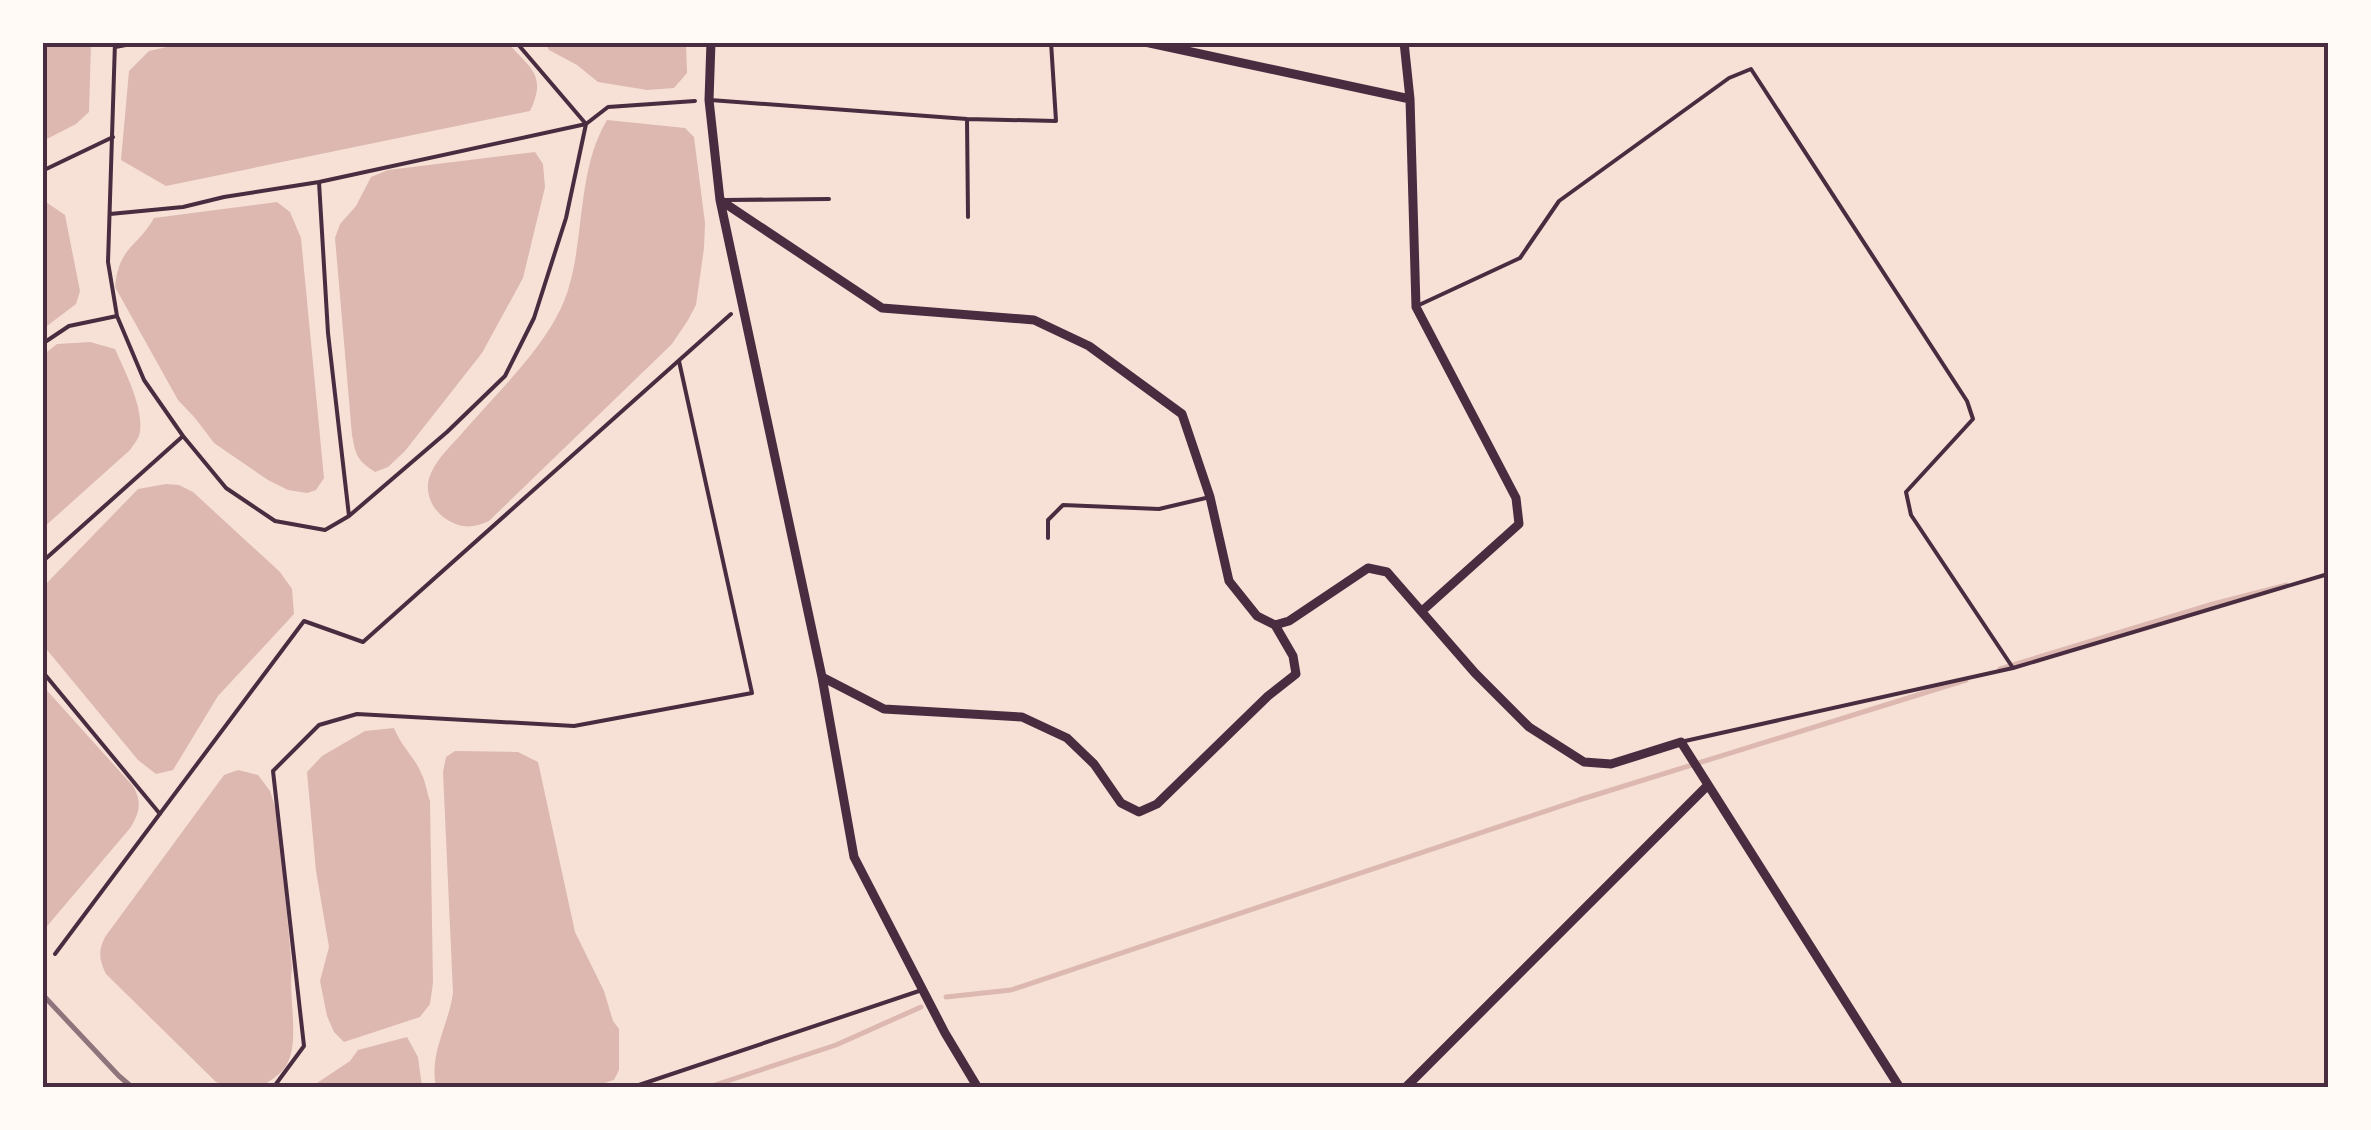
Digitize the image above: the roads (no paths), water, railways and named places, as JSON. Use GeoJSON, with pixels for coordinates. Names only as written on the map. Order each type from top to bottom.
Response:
{"type":"FeatureCollection","features":[{"type":"Feature","properties":{"kind":"street"},"geometry":{"type":"LineString","coordinates":[[711,42],[710,100],[720,200],[822,677],[854,857],[945,1033],[978,1088]]}},
{"type":"Feature","properties":{"kind":"street"},"geometry":{"type":"LineString","coordinates":[[1145,42],[1410,99]]}},
{"type":"Feature","properties":{"kind":"street"},"geometry":{"type":"LineString","coordinates":[[1404,42],[1410,99],[1416,307],[1516,498],[1519,524],[1422,610]]}},
{"type":"Feature","properties":{"kind":"street"},"geometry":{"type":"LineString","coordinates":[[720,200],[882,308],[1034,320],[1089,346],[1182,414],[1210,496],[1228,580],[1257,616],[1275,625],[1294,656],[1296,674],[1268,696],[1157,804],[1139,812],[1121,803],[1094,764],[1067,738],[1022,716],[884,709],[822,677]]}},
{"type":"Feature","properties":{"kind":"street"},"geometry":{"type":"LineString","coordinates":[[1275,625],[1289,621],[1368,568],[1387,572],[1529,728],[1584,762],[1612,764],[1681,742],[1900,1088]]}},
{"type":"Feature","properties":{"kind":"street"},"geometry":{"type":"LineString","coordinates":[[1405,1088],[1708,785]]}},
{"type":"Feature","properties":{"kind":"lane"},"geometry":{"type":"LineString","coordinates":[[710,100],[968,119],[1056,121],[1051,42]]}},
{"type":"Feature","properties":{"kind":"lane"},"geometry":{"type":"LineString","coordinates":[[1416,307],[1520,258],[1559,201],[1729,78],[1751,69],[1967,402],[1973,420],[1906,492],[1911,516],[2012,668]]}},
{"type":"Feature","properties":{"kind":"lane"},"geometry":{"type":"LineString","coordinates":[[968,119],[968,217]]}},
{"type":"Feature","properties":{"kind":"lane"},"geometry":{"type":"LineString","coordinates":[[720,200],[830,198]]}},
{"type":"Feature","properties":{"kind":"lane"},"geometry":{"type":"LineString","coordinates":[[1048,538],[1048,520],[1063,505],[1159,509],[1210,496]]}},
{"type":"Feature","properties":{"kind":"lane"},"geometry":{"type":"LineString","coordinates":[[1681,742],[2012,668],[2328,574]]}},
{"type":"Feature","properties":{"kind":"lane"},"geometry":{"type":"LineString","coordinates":[[630,1088],[924,989]]}},
{"type":"Feature","properties":{"kind":"waterway"},"geometry":{"type":"LineString","coordinates":[[2000,669],[2287,585]]}},
{"type":"Feature","properties":{"kind":"waterway"},"geometry":{"type":"LineString","coordinates":[[946,997],[1011,990],[1579,800],[1966,680]]}},
{"type":"Feature","properties":{"kind":"waterway"},"geometry":{"type":"LineString","coordinates":[[706,1088],[836,1045],[921,1007]]}},
{"type":"Feature","properties":{"kind":"railway"},"geometry":{"type":"LineString","coordinates":[[42,994],[133,1088]]}}]}
